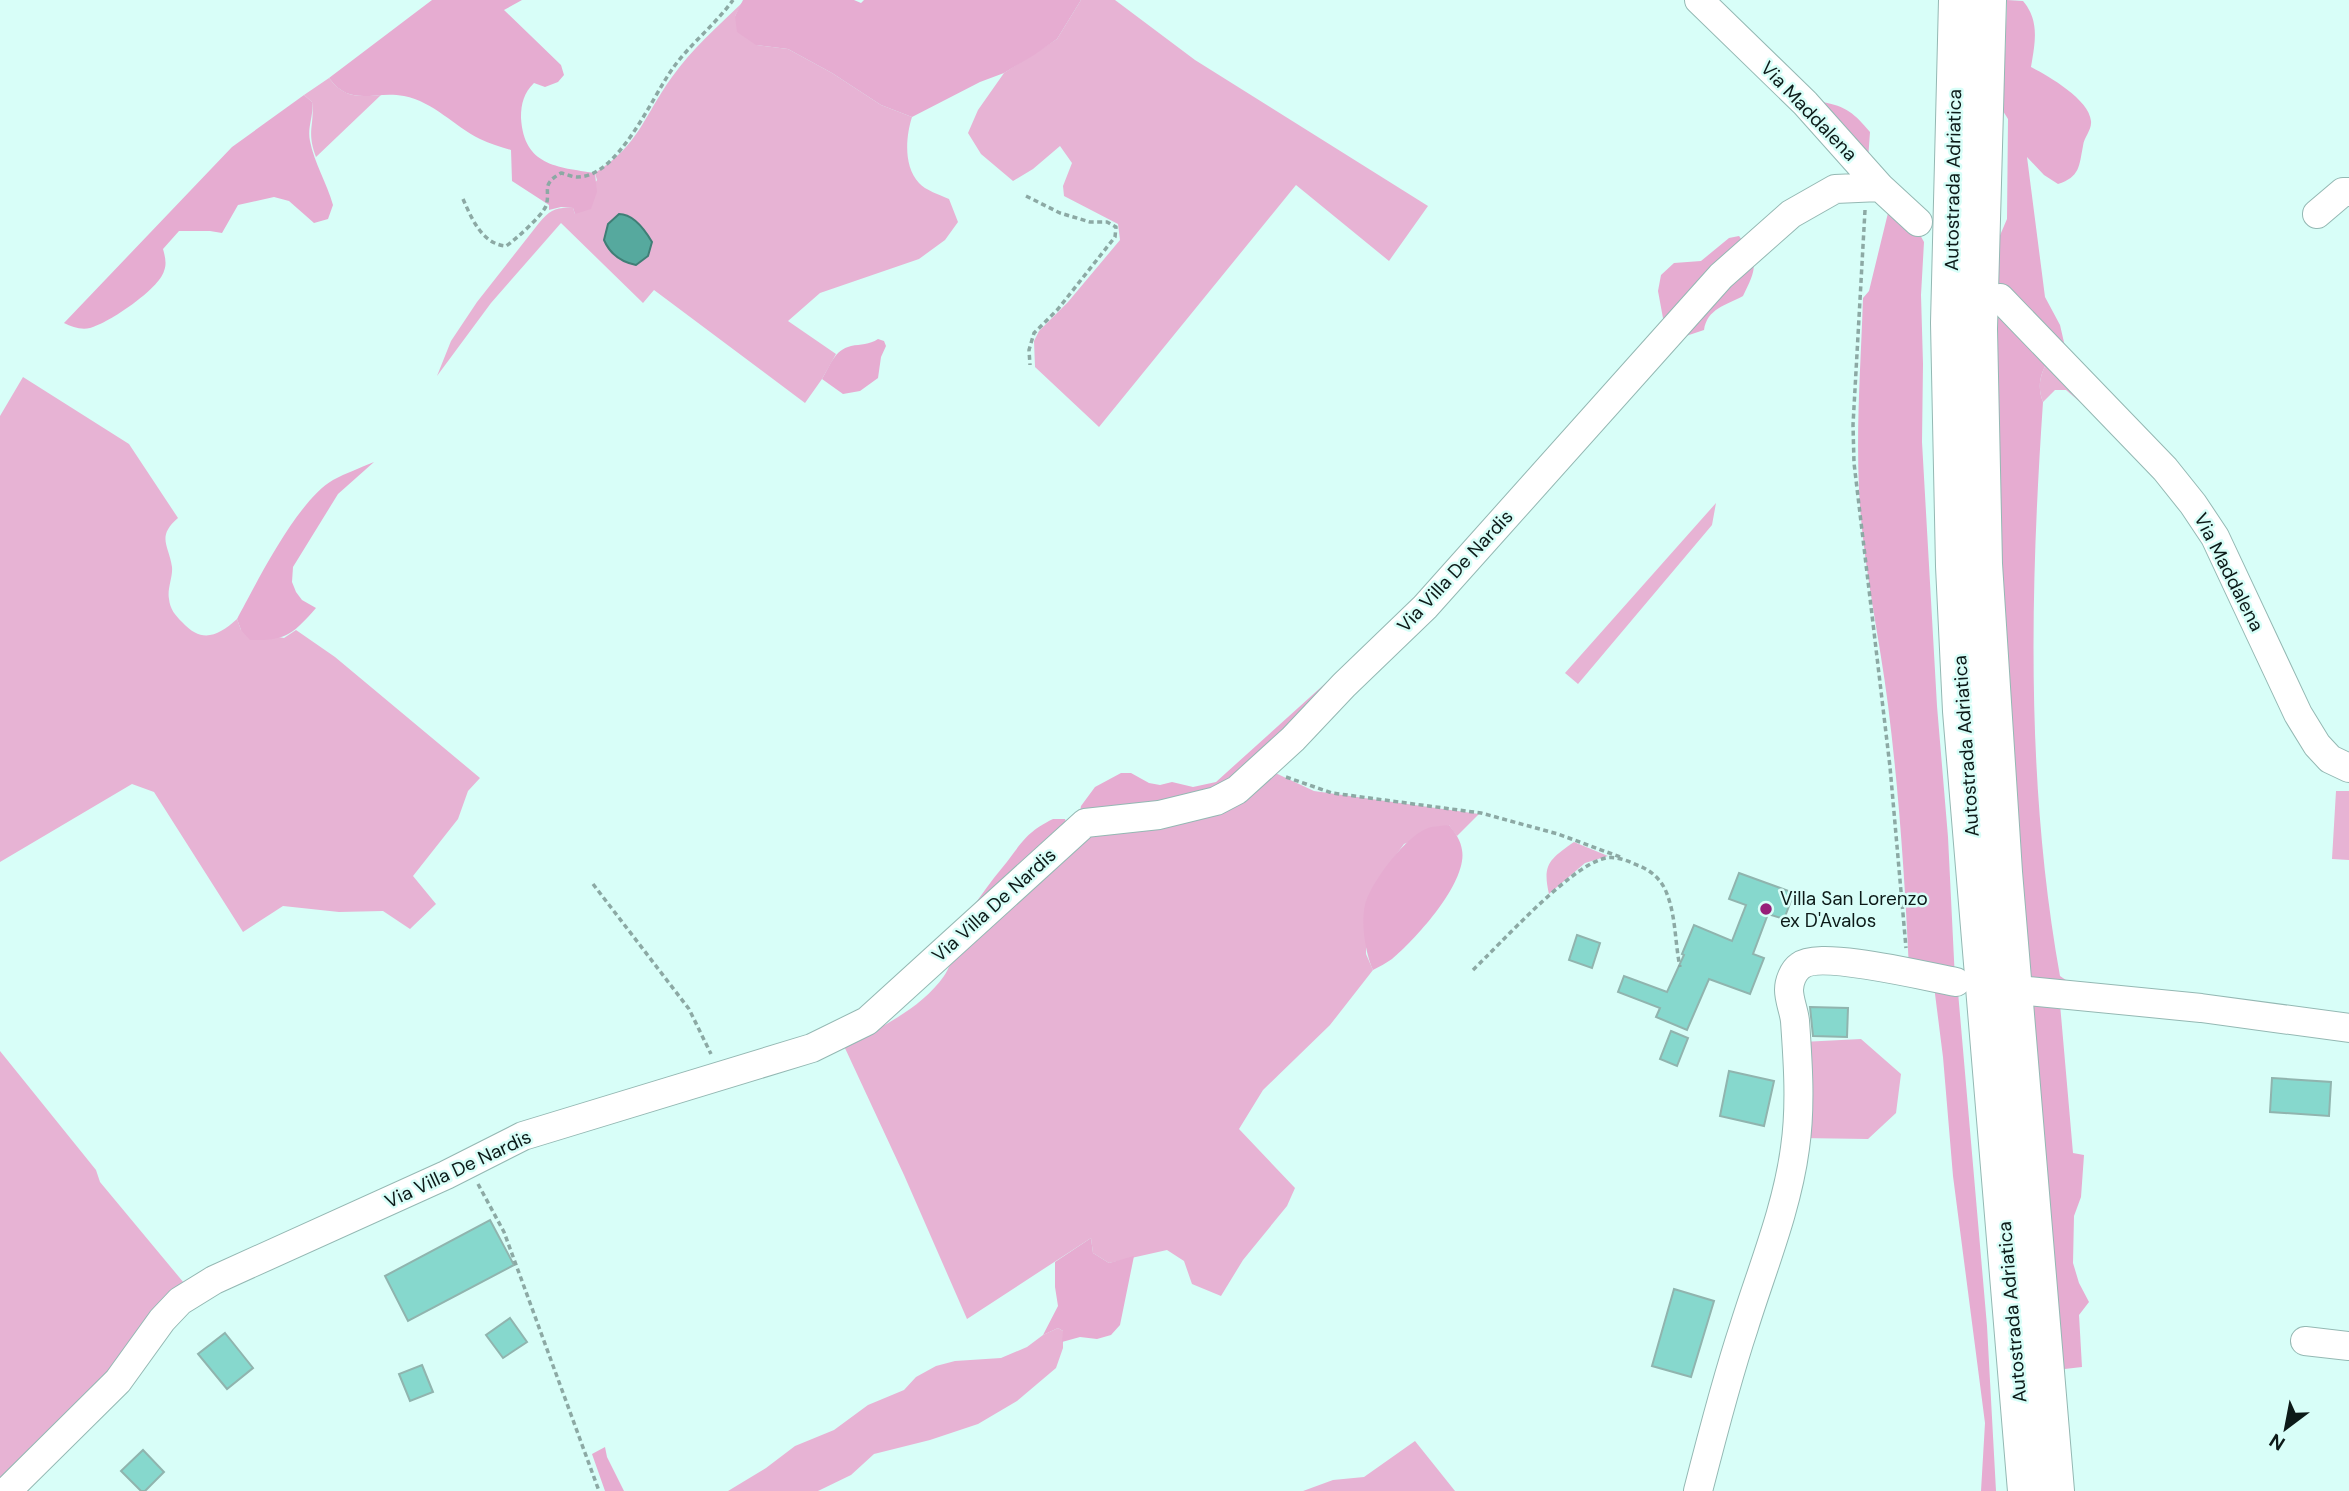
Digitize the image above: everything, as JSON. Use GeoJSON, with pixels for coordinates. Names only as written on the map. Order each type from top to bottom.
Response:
{"type":"FeatureCollection","features":[{"type":"Feature","properties":{"kind":"highway","name":"Autostrada Adriatica"},"geometry":{"type":"LineString","coordinates":[[1958,0],[1950,323],[1955,566],[1966,764],[2041,1488]]}},
{"type":"Feature","properties":{"kind":"highway","name":"Autostrada Adriatica"},"geometry":{"type":"LineString","coordinates":[[1987,0],[1978,329],[1984,576],[2041,1488]]}},
{"type":"Feature","properties":{"kind":"street","name":"Via Maddalena"},"geometry":{"type":"LineString","coordinates":[[1699,0],[1805,103],[1870,187],[1919,222]]}},
{"type":"Feature","properties":{"kind":"street","name":"Via Villa De Nardis"},"geometry":{"type":"LineString","coordinates":[[7,1491],[118,1381],[180,1301],[214,1280],[467,1165],[523,1136],[812,1048],[867,1021],[1085,823],[1159,815],[1216,801],[1237,790],[1425,607],[1721,276],[1791,214],[1835,189],[1870,187]]}},
{"type":"Feature","properties":{"kind":"street"},"geometry":{"type":"LineString","coordinates":[[2317,214],[2343,192],[2349,192]]}},
{"type":"Feature","properties":{"kind":"street","name":"Via Maddalena"},"geometry":{"type":"LineString","coordinates":[[2000,298],[2165,468],[2193,504],[2215,537],[2298,714],[2317,745],[2330,759],[2349,768]]}},
{"type":"Feature","properties":{"kind":"street"},"geometry":{"type":"LineString","coordinates":[[1698,1491],[1738,1343],[1787,1186],[1795,1148],[1797,1049],[1794,1010],[1789,990],[1793,973],[1801,964],[1820,961],[1857,963],[1956,982]]}},
{"type":"Feature","properties":{"kind":"street"},"geometry":{"type":"LineString","coordinates":[[2028,991],[2349,1028]]}},
{"type":"Feature","properties":{"kind":"street"},"geometry":{"type":"LineString","coordinates":[[2305,1341],[2349,1346]]}},
{"type":"Feature","properties":{"kind":"path"},"geometry":{"type":"LineString","coordinates":[[463,200],[480,232],[490,240],[499,246],[515,241],[546,207],[547,186],[552,178],[561,173],[576,177],[588,175],[604,165],[628,142],[674,67],[733,0]]}},
{"type":"Feature","properties":{"kind":"path"},"geometry":{"type":"LineString","coordinates":[[1870,187],[1865,204],[1866,225],[1859,293],[1853,425],[1854,463],[1891,767],[1906,931],[1905,972]]}},
{"type":"Feature","properties":{"kind":"path"},"geometry":{"type":"LineString","coordinates":[[1026,195],[1060,212],[1090,222],[1107,222],[1116,227],[1115,237],[1058,309],[1034,333],[1029,351],[1030,365]]}},
{"type":"Feature","properties":{"kind":"path"},"geometry":{"type":"LineString","coordinates":[[1265,765],[1289,779],[1332,793],[1481,813],[1558,834],[1644,867],[1657,877],[1667,894],[1680,967]]}},
{"type":"Feature","properties":{"kind":"path"},"geometry":{"type":"LineString","coordinates":[[1473,970],[1545,900],[1591,863],[1605,858],[1623,858]]}},
{"type":"Feature","properties":{"kind":"path"},"geometry":{"type":"LineString","coordinates":[[593,884],[690,1009],[722,1076]]}},
{"type":"Feature","properties":{"kind":"path"},"geometry":{"type":"LineString","coordinates":[[467,1165],[504,1232],[599,1491]]}},
{"type":"Feature","properties":{"kind":"shaded area"},"geometry":{"type":"Polygon","coordinates":[[[432,0],[522,0],[504,10],[561,65],[564,75],[558,82],[545,87],[534,83],[528,91],[522,108],[523,134],[528,146],[545,161],[568,169],[595,173],[597,192],[591,209],[575,214],[573,208],[549,210],[549,205],[512,181],[511,150],[470,134],[425,103],[404,96],[346,93],[329,78],[432,0]]]}},
{"type":"Feature","properties":{"kind":"shaded area"},"geometry":{"type":"Polygon","coordinates":[[[743,0],[854,0],[861,3],[864,0],[1081,0],[1057,39],[1034,55],[1004,73],[980,82],[912,117],[881,105],[832,73],[788,49],[756,45],[737,32],[735,16],[743,0]]]}},
{"type":"Feature","properties":{"kind":"shaded area"},"geometry":{"type":"Polygon","coordinates":[[[1081,0],[1115,0],[1195,60],[1428,206],[1389,261],[1296,185],[1099,427],[1035,367],[1034,341],[1039,331],[1068,302],[1120,240],[1118,224],[1064,196],[1063,186],[1072,163],[1060,146],[1033,169],[1013,181],[981,154],[968,133],[978,110],[1004,73],[1057,39],[1081,0]]]}},
{"type":"Feature","properties":{"kind":"shaded area"},"geometry":{"type":"Polygon","coordinates":[[[2007,0],[2023,1],[2032,16],[2035,32],[2031,67],[2076,97],[2089,113],[2091,121],[2077,170],[2071,178],[2058,184],[2044,175],[2027,157],[2045,297],[2060,325],[2066,351],[1997,284],[1998,240],[2007,219],[2008,119],[2003,111],[2007,0]]]}},
{"type":"Feature","properties":{"kind":"shaded area"},"geometry":{"type":"Polygon","coordinates":[[[743,2],[735,16],[757,45],[788,49],[832,73],[881,105],[912,117],[907,142],[910,168],[922,186],[949,199],[958,222],[945,240],[919,259],[820,293],[788,321],[836,354],[805,403],[654,290],[643,303],[561,223],[491,303],[437,376],[451,341],[477,302],[539,223],[550,212],[562,208],[573,208],[575,214],[597,180],[595,173],[622,151],[640,129],[662,91],[680,67],[743,2]]]}},
{"type":"Feature","properties":{"kind":"shaded area"},"geometry":{"type":"Polygon","coordinates":[[[329,78],[340,89],[352,95],[381,95],[316,157],[311,134],[312,102],[304,95],[329,78]]]}},
{"type":"Feature","properties":{"kind":"shaded area"},"geometry":{"type":"Polygon","coordinates":[[[304,95],[312,102],[309,136],[312,149],[333,205],[328,219],[314,223],[289,201],[274,197],[238,205],[222,233],[179,231],[163,249],[165,266],[160,278],[143,296],[120,313],[90,328],[77,328],[64,323],[232,147],[304,95]]]}},
{"type":"Feature","properties":{"kind":"shaded area"},"geometry":{"type":"Polygon","coordinates":[[[1822,102],[1849,112],[1870,132],[1868,160],[1822,102]]]}},
{"type":"Feature","properties":{"kind":"shaded area"},"geometry":{"type":"Polygon","coordinates":[[[1888,213],[1919,233],[1924,242],[1921,295],[1922,442],[1955,980],[1909,969],[1892,738],[1861,516],[1858,441],[1863,298],[1869,291],[1888,213]]]}},
{"type":"Feature","properties":{"kind":"shaded area"},"geometry":{"type":"Polygon","coordinates":[[[619,214],[634,220],[652,242],[648,256],[636,265],[617,257],[604,240],[608,224],[619,214]]]}},
{"type":"Feature","properties":{"kind":"shaded area"},"geometry":{"type":"Polygon","coordinates":[[[1739,236],[1754,265],[1743,296],[1713,312],[1704,330],[1677,339],[1665,329],[1658,291],[1661,275],[1674,263],[1701,261],[1729,238],[1739,236]]]}},
{"type":"Feature","properties":{"kind":"shaded area"},"geometry":{"type":"Polygon","coordinates":[[[1994,298],[2048,361],[2040,386],[2043,402],[2035,545],[2036,761],[2049,905],[2060,976],[2079,989],[2028,984],[2000,606],[1994,298]]]}},
{"type":"Feature","properties":{"kind":"shaded area"},"geometry":{"type":"Polygon","coordinates":[[[878,339],[884,341],[886,346],[881,357],[878,378],[860,391],[843,394],[822,379],[840,351],[878,339]]]}},
{"type":"Feature","properties":{"kind":"shaded area"},"geometry":{"type":"Polygon","coordinates":[[[2048,361],[2172,494],[2101,420],[2066,390],[2055,390],[2043,402],[2040,381],[2048,361]]]}},
{"type":"Feature","properties":{"kind":"shaded area"},"geometry":{"type":"Polygon","coordinates":[[[23,377],[129,444],[178,518],[166,536],[172,567],[170,606],[189,629],[210,635],[223,630],[237,619],[241,630],[284,638],[296,630],[335,657],[480,778],[468,791],[458,819],[413,876],[436,904],[410,929],[383,911],[339,912],[283,906],[243,932],[154,792],[132,784],[0,862],[0,416],[23,377]]]}},
{"type":"Feature","properties":{"kind":"shaded area"},"geometry":{"type":"Polygon","coordinates":[[[374,462],[338,494],[293,567],[292,582],[296,592],[302,600],[316,608],[288,634],[272,639],[250,640],[241,630],[237,619],[292,523],[319,490],[333,480],[374,462]]]}},
{"type":"Feature","properties":{"kind":"shaded area"},"geometry":{"type":"Polygon","coordinates":[[[1716,503],[1712,525],[1578,684],[1565,673],[1716,503]]]}},
{"type":"Feature","properties":{"kind":"shaded area"},"geometry":{"type":"Polygon","coordinates":[[[1329,680],[1335,686],[1214,795],[1079,817],[1081,806],[1095,787],[1121,773],[1131,773],[1149,783],[1160,785],[1172,782],[1193,787],[1216,782],[1329,680]]]}},
{"type":"Feature","properties":{"kind":"shaded area"},"geometry":{"type":"Polygon","coordinates":[[[1267,769],[1314,791],[1479,814],[1457,836],[1449,825],[1404,844],[1366,902],[1366,954],[1373,970],[1330,1025],[1263,1090],[1239,1129],[1295,1188],[1287,1206],[1243,1260],[1221,1296],[1192,1284],[1184,1261],[1167,1250],[1109,1263],[1093,1253],[1091,1238],[967,1319],[844,1046],[898,1017],[923,998],[944,976],[955,951],[1086,835],[1267,769]]]}},
{"type":"Feature","properties":{"kind":"shaded area"},"geometry":{"type":"Polygon","coordinates":[[[2336,791],[2349,791],[2349,860],[2332,859],[2336,791]]]}},
{"type":"Feature","properties":{"kind":"shaded area"},"geometry":{"type":"Polygon","coordinates":[[[1053,819],[1065,819],[1068,828],[972,908],[1024,840],[1035,829],[1053,819]]]}},
{"type":"Feature","properties":{"kind":"shaded area"},"geometry":{"type":"Polygon","coordinates":[[[1449,825],[1460,843],[1462,863],[1449,894],[1426,925],[1392,959],[1373,970],[1363,926],[1364,909],[1370,892],[1383,870],[1410,840],[1428,828],[1449,825]]]}},
{"type":"Feature","properties":{"kind":"shaded area"},"geometry":{"type":"Polygon","coordinates":[[[1574,842],[1608,856],[1585,863],[1549,894],[1547,876],[1550,863],[1574,842]]]}},
{"type":"Feature","properties":{"kind":"shaded area"},"geometry":{"type":"Polygon","coordinates":[[[1934,986],[1958,992],[1987,1326],[1996,1491],[1981,1491],[1985,1423],[1953,1176],[1934,986]]]}},
{"type":"Feature","properties":{"kind":"shaded area"},"geometry":{"type":"Polygon","coordinates":[[[2028,1000],[2060,1004],[2073,1153],[2084,1155],[2081,1197],[2074,1216],[2073,1263],[2089,1302],[2079,1315],[2082,1367],[2056,1370],[2028,1000]]]}},
{"type":"Feature","properties":{"kind":"shaded area"},"geometry":{"type":"Polygon","coordinates":[[[1861,1039],[1901,1074],[1896,1113],[1868,1139],[1800,1138],[1802,1042],[1861,1039]]]}},
{"type":"Feature","properties":{"kind":"shaded area"},"geometry":{"type":"Polygon","coordinates":[[[0,1051],[96,1170],[100,1182],[189,1289],[133,1354],[0,1488],[0,1051]]]}},
{"type":"Feature","properties":{"kind":"shaded area"},"geometry":{"type":"Polygon","coordinates":[[[1091,1238],[1093,1253],[1109,1263],[1134,1256],[1120,1325],[1111,1335],[1097,1339],[1080,1337],[1062,1342],[1063,1331],[1058,1328],[1043,1335],[1058,1306],[1055,1262],[1091,1238]]]}},
{"type":"Feature","properties":{"kind":"shaded area"},"geometry":{"type":"Polygon","coordinates":[[[1058,1328],[1063,1331],[1063,1348],[1056,1368],[1017,1401],[978,1424],[874,1454],[851,1475],[818,1491],[728,1491],[795,1446],[834,1430],[868,1405],[904,1390],[916,1377],[936,1366],[955,1361],[1001,1358],[1027,1347],[1058,1328]]]}},
{"type":"Feature","properties":{"kind":"shaded area"},"geometry":{"type":"Polygon","coordinates":[[[1415,1441],[1455,1491],[1303,1491],[1333,1480],[1364,1477],[1415,1441]]]}},
{"type":"Feature","properties":{"kind":"shaded area"},"geometry":{"type":"Polygon","coordinates":[[[605,1447],[607,1457],[624,1491],[605,1491],[592,1454],[605,1447]]]}},
{"type":"Feature","properties":{"kind":"building"},"geometry":{"type":"Polygon","coordinates":[[[1739,873],[1794,893],[1784,919],[1768,914],[1753,954],[1764,958],[1750,994],[1709,979],[1687,1030],[1656,1017],[1660,1008],[1618,992],[1624,976],[1667,992],[1694,925],[1732,941],[1746,905],[1729,899],[1739,873]]]}},
{"type":"Feature","properties":{"kind":"building"},"geometry":{"type":"Polygon","coordinates":[[[1577,935],[1600,943],[1592,968],[1569,960],[1577,935]]]}},
{"type":"Feature","properties":{"kind":"building"},"geometry":{"type":"Polygon","coordinates":[[[1810,1007],[1848,1008],[1847,1037],[1813,1036],[1810,1007]]]}},
{"type":"Feature","properties":{"kind":"building"},"geometry":{"type":"Polygon","coordinates":[[[1671,1031],[1688,1038],[1677,1066],[1660,1059],[1671,1031]]]}},
{"type":"Feature","properties":{"kind":"building"},"geometry":{"type":"Polygon","coordinates":[[[1729,1071],[1774,1081],[1764,1126],[1720,1116],[1729,1071]]]}},
{"type":"Feature","properties":{"kind":"building"},"geometry":{"type":"Polygon","coordinates":[[[2272,1078],[2331,1082],[2329,1116],[2270,1112],[2272,1078]]]}},
{"type":"Feature","properties":{"kind":"building"},"geometry":{"type":"Polygon","coordinates":[[[490,1220],[514,1265],[408,1321],[385,1276],[490,1220]]]}},
{"type":"Feature","properties":{"kind":"building"},"geometry":{"type":"Polygon","coordinates":[[[1674,1289],[1714,1301],[1691,1377],[1652,1366],[1674,1289]]]}},
{"type":"Feature","properties":{"kind":"building"},"geometry":{"type":"Polygon","coordinates":[[[510,1318],[527,1342],[503,1358],[486,1335],[510,1318]]]}},
{"type":"Feature","properties":{"kind":"building"},"geometry":{"type":"Polygon","coordinates":[[[225,1333],[253,1368],[227,1389],[198,1354],[225,1333]]]}},
{"type":"Feature","properties":{"kind":"building"},"geometry":{"type":"Polygon","coordinates":[[[422,1365],[433,1392],[410,1401],[399,1374],[422,1365]]]}},
{"type":"Feature","properties":{"kind":"building"},"geometry":{"type":"Polygon","coordinates":[[[143,1450],[164,1472],[145,1491],[141,1491],[121,1471],[143,1450]]]}},
{"type":"Feature","properties":{"kind":"place","name":"Villa San Lorenzo ex D'Avalos"},"geometry":{"type":"Point","coordinates":[1766,909]}}]}
